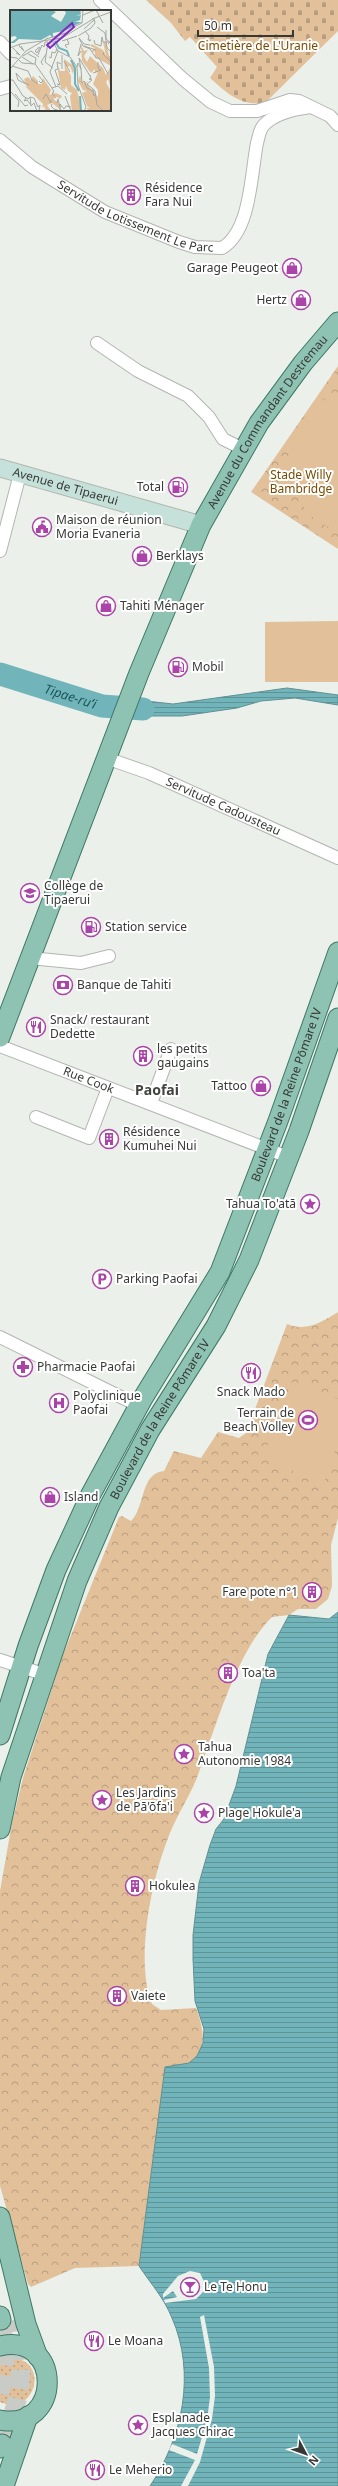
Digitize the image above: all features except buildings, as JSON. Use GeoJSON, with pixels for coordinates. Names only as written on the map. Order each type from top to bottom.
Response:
{"type":"FeatureCollection","features":[{"type":"Feature","properties":{"kind":"main road","name":"Avenue du Commandant Destremau"},"geometry":{"type":"LineString","coordinates":[[106,758],[138,673],[200,525],[243,449],[287,383],[336,328]]}},
{"type":"Feature","properties":{"kind":"main road","name":"Avenue de Tipaerui"},"geometry":{"type":"LineString","coordinates":[[0,468],[200,525]]}},
{"type":"Feature","properties":{"kind":"main road"},"geometry":{"type":"LineString","coordinates":[[0,1037],[106,758]]}},
{"type":"Feature","properties":{"kind":"main road","name":"Boulevard de la Reine Pōmare IV"},"geometry":{"type":"LineString","coordinates":[[0,1736],[21,1667],[56,1570],[91,1494],[139,1406],[220,1272],[338,952]]}},
{"type":"Feature","properties":{"kind":"main road","name":"Boulevard de la Reine Pōmare IV"},"geometry":{"type":"LineString","coordinates":[[0,1828],[11,1776],[77,1581],[109,1507],[150,1430],[228,1305],[249,1260],[338,1018]]}},
{"type":"Feature","properties":{"kind":"main road"},"geometry":{"type":"LineString","coordinates":[[0,2217],[26,2324],[38,2357],[47,2374],[48,2389],[40,2407],[28,2416],[12,2421],[0,2420]]}},
{"type":"Feature","properties":{"kind":"main road"},"geometry":{"type":"LineString","coordinates":[[0,2255],[5,2318]]}},
{"type":"Feature","properties":{"kind":"main road"},"geometry":{"type":"LineString","coordinates":[[0,2346],[11,2345],[23,2347],[38,2357]]}},
{"type":"Feature","properties":{"kind":"main road"},"geometry":{"type":"LineString","coordinates":[[4,2486],[28,2416]]}},
{"type":"Feature","properties":{"kind":"street"},"geometry":{"type":"LineString","coordinates":[[100,0],[111,10]]}},
{"type":"Feature","properties":{"kind":"street"},"geometry":{"type":"LineString","coordinates":[[111,10],[183,79],[211,102],[230,111],[257,111],[290,100],[299,101],[330,116],[338,125]]}},
{"type":"Feature","properties":{"kind":"street"},"geometry":{"type":"LineString","coordinates":[[0,42],[10,53]]}},
{"type":"Feature","properties":{"kind":"street"},"geometry":{"type":"LineString","coordinates":[[0,89],[10,86]]}},
{"type":"Feature","properties":{"kind":"street","name":"Servitude Lotissement Le Parc"},"geometry":{"type":"LineString","coordinates":[[0,140],[32,167],[105,212],[195,247],[222,248],[236,234],[248,200],[254,157],[260,131],[263,125],[277,115],[310,107]]}},
{"type":"Feature","properties":{"kind":"street"},"geometry":{"type":"LineString","coordinates":[[96,343],[138,371],[188,396],[209,417],[223,439],[243,449]]}},
{"type":"Feature","properties":{"kind":"street"},"geometry":{"type":"LineString","coordinates":[[0,551],[20,474]]}},
{"type":"Feature","properties":{"kind":"street","name":"Servitude Cadousteau"},"geometry":{"type":"LineString","coordinates":[[106,758],[149,773],[338,858]]}},
{"type":"Feature","properties":{"kind":"street"},"geometry":{"type":"LineString","coordinates":[[30,958],[81,963],[109,956]]}},
{"type":"Feature","properties":{"kind":"street","name":"Rue Cook"},"geometry":{"type":"LineString","coordinates":[[0,1046],[288,1157]]}},
{"type":"Feature","properties":{"kind":"street"},"geometry":{"type":"LineString","coordinates":[[151,1103],[171,1049]]}},
{"type":"Feature","properties":{"kind":"street"},"geometry":{"type":"LineString","coordinates":[[36,1117],[89,1138],[108,1088]]}},
{"type":"Feature","properties":{"kind":"street"},"geometry":{"type":"LineString","coordinates":[[0,1337],[139,1406]]}},
{"type":"Feature","properties":{"kind":"street"},"geometry":{"type":"LineString","coordinates":[[0,1660],[46,1675]]}},
{"type":"Feature","properties":{"kind":"green space","name":"Cimetière de L'Uranie"},"geometry":{"type":"Polygon","coordinates":[[[146,0],[338,0],[338,31],[265,103],[248,103],[235,98],[210,78],[217,67],[190,37],[185,41],[171,23],[146,0]]]}},
{"type":"Feature","properties":{"kind":"green space","name":"Stade Willy Bambridge"},"geometry":{"type":"Polygon","coordinates":[[[338,366],[338,549],[251,492],[338,366]]]}},
{"type":"Feature","properties":{"kind":"green space","name":"Stade Willy Bambridge"},"geometry":{"type":"Polygon","coordinates":[[[338,392],[338,532],[319,522],[309,514],[298,498],[291,480],[289,462],[291,445],[297,429],[307,414],[321,402],[338,392]]]}},
{"type":"Feature","properties":{"kind":"green space"},"geometry":{"type":"Polygon","coordinates":[[[338,621],[338,682],[265,682],[265,622],[338,621]]]}},
{"type":"Feature","properties":{"kind":"green space","name":"Les Jardins de Pā'ōfa'i"},"geometry":{"type":"Polygon","coordinates":[[[338,1312],[338,1518],[331,1545],[332,1586],[328,1599],[316,1609],[298,1609],[289,1615],[272,1617],[248,1649],[220,1712],[196,1781],[170,1832],[161,1858],[151,1900],[147,1922],[145,1967],[147,1987],[152,2004],[161,2010],[196,2008],[200,2019],[203,2039],[202,2049],[198,2056],[191,2062],[181,2066],[168,2066],[163,2084],[139,2266],[75,2268],[31,2287],[28,2284],[0,2186],[0,1891],[12,1823],[23,1778],[63,1655],[119,1517],[122,1516],[131,1521],[139,1508],[147,1484],[156,1473],[164,1471],[174,1451],[201,1458],[218,1432],[239,1438],[246,1433],[287,1324],[301,1327],[314,1325],[338,1312]]]}},
{"type":"Feature","properties":{"kind":"green space","name":"Terrain de Beach Volley"},"geometry":{"type":"Polygon","coordinates":[[[293,1381],[338,1399],[338,1442],[324,1483],[262,1459],[293,1381]]]}},
{"type":"Feature","properties":{"kind":"green space"},"geometry":{"type":"Polygon","coordinates":[[[7,2357],[21,2360],[30,2366],[34,2375],[34,2386],[30,2395],[23,2402],[12,2405],[0,2402],[0,2360],[7,2357]]]}},
{"type":"Feature","properties":{"kind":"water"},"geometry":{"type":"Polygon","coordinates":[[[287,688],[338,695],[338,705],[295,698],[261,701],[237,708],[182,716],[141,716],[146,701],[173,704],[287,688]]]}},
{"type":"Feature","properties":{"kind":"water"},"geometry":{"type":"Polygon","coordinates":[[[338,1612],[338,2486],[150,2486],[171,2447],[178,2426],[184,2382],[183,2361],[179,2339],[169,2311],[139,2266],[165,2067],[189,2063],[197,2056],[203,2043],[204,2029],[195,2001],[193,1959],[193,1935],[199,1883],[216,1829],[224,1819],[236,1786],[268,1654],[289,1615],[329,1619],[338,1612]]]}},
{"type":"Feature","properties":{"kind":"pier"},"geometry":{"type":"Polygon","coordinates":[[[190,2271],[200,2273],[207,2288],[196,2299],[165,2303],[164,2300],[177,2297],[173,2291],[163,2298],[163,2294],[178,2276],[190,2271]]]}},
{"type":"Feature","properties":{"kind":"pier"},"geometry":{"type":"Polygon","coordinates":[[[204,2315],[214,2367],[215,2396],[212,2419],[200,2462],[188,2486],[181,2486],[195,2460],[169,2450],[172,2444],[197,2454],[207,2420],[210,2397],[209,2368],[200,2317],[204,2315]]]}},
{"type":"Feature","properties":{"kind":"waterway","name":"Tipae-ru’i"},"geometry":{"type":"LineString","coordinates":[[0,674],[102,706],[143,709]]}},
{"type":"Feature","properties":{"kind":"tunnel"},"geometry":{"type":"LineString","coordinates":[[0,2394],[5,2357],[1,2320]]}},
{"type":"Feature","properties":{"kind":"tunnel"},"geometry":{"type":"LineString","coordinates":[[2,2444],[14,2411],[20,2383],[20,2355],[14,2320]]}},
{"type":"Feature","properties":{"kind":"place","name":"Résidence Fara Nui"},"geometry":{"type":"Point","coordinates":[131,195]}},
{"type":"Feature","properties":{"kind":"place","name":"Garage Peugeot"},"geometry":{"type":"Point","coordinates":[292,268]}},
{"type":"Feature","properties":{"kind":"place","name":"Hertz"},"geometry":{"type":"Point","coordinates":[301,300]}},
{"type":"Feature","properties":{"kind":"place","name":"Total"},"geometry":{"type":"Point","coordinates":[178,487]}},
{"type":"Feature","properties":{"kind":"place","name":"Maison de réunion Moria Evaneria"},"geometry":{"type":"Point","coordinates":[42,527]}},
{"type":"Feature","properties":{"kind":"place","name":"Berklays"},"geometry":{"type":"Point","coordinates":[142,556]}},
{"type":"Feature","properties":{"kind":"place","name":"Tahiti Ménager"},"geometry":{"type":"Point","coordinates":[106,606]}},
{"type":"Feature","properties":{"kind":"place","name":"Mobil"},"geometry":{"type":"Point","coordinates":[178,667]}},
{"type":"Feature","properties":{"kind":"place","name":"Collège de Tipaerui"},"geometry":{"type":"Point","coordinates":[30,893]}},
{"type":"Feature","properties":{"kind":"place","name":"Station service"},"geometry":{"type":"Point","coordinates":[91,927]}},
{"type":"Feature","properties":{"kind":"place","name":"Banque de Tahiti"},"geometry":{"type":"Point","coordinates":[63,985]}},
{"type":"Feature","properties":{"kind":"place","name":"Snack/ restaurant Dedette"},"geometry":{"type":"Point","coordinates":[36,1027]}},
{"type":"Feature","properties":{"kind":"place","name":"les petits gaugains"},"geometry":{"type":"Point","coordinates":[143,1056]}},
{"type":"Feature","properties":{"kind":"place","name":"Tattoo"},"geometry":{"type":"Point","coordinates":[261,1086]}},
{"type":"Feature","properties":{"kind":"place","name":"Résidence Kumuhei Nui"},"geometry":{"type":"Point","coordinates":[109,1139]}},
{"type":"Feature","properties":{"kind":"place","name":"Tahua To'atā"},"geometry":{"type":"Point","coordinates":[310,1204]}},
{"type":"Feature","properties":{"kind":"place","name":"Parking Paofai"},"geometry":{"type":"Point","coordinates":[102,1279]}},
{"type":"Feature","properties":{"kind":"place","name":"Pharmacie Paofai"},"geometry":{"type":"Point","coordinates":[23,1367]}},
{"type":"Feature","properties":{"kind":"place","name":"Snack Mado"},"geometry":{"type":"Point","coordinates":[251,1373]}},
{"type":"Feature","properties":{"kind":"place","name":"Polyclinique Paofai"},"geometry":{"type":"Point","coordinates":[59,1403]}},
{"type":"Feature","properties":{"kind":"place","name":"Terrain de Beach Volley"},"geometry":{"type":"Point","coordinates":[308,1420]}},
{"type":"Feature","properties":{"kind":"place","name":"Island"},"geometry":{"type":"Point","coordinates":[50,1497]}},
{"type":"Feature","properties":{"kind":"place","name":"Fare pote n°1"},"geometry":{"type":"Point","coordinates":[312,1592]}},
{"type":"Feature","properties":{"kind":"place","name":"Toa'ta"},"geometry":{"type":"Point","coordinates":[228,1673]}},
{"type":"Feature","properties":{"kind":"place","name":"Tahua Autonomie 1984"},"geometry":{"type":"Point","coordinates":[184,1754]}},
{"type":"Feature","properties":{"kind":"place","name":"Les Jardins de Pā'ōfa'i"},"geometry":{"type":"Point","coordinates":[102,1800]}},
{"type":"Feature","properties":{"kind":"place","name":"Plage Hokule'a"},"geometry":{"type":"Point","coordinates":[204,1813]}},
{"type":"Feature","properties":{"kind":"place","name":"Hokulea"},"geometry":{"type":"Point","coordinates":[135,1886]}},
{"type":"Feature","properties":{"kind":"place","name":"Vaiete"},"geometry":{"type":"Point","coordinates":[117,1996]}},
{"type":"Feature","properties":{"kind":"place","name":"Le Te Honu"},"geometry":{"type":"Point","coordinates":[190,2287]}},
{"type":"Feature","properties":{"kind":"place","name":"Le Moana"},"geometry":{"type":"Point","coordinates":[94,2341]}},
{"type":"Feature","properties":{"kind":"place","name":"Esplanade Jacques Chirac"},"geometry":{"type":"Point","coordinates":[138,2425]}},
{"type":"Feature","properties":{"kind":"place","name":"Le Meherio"},"geometry":{"type":"Point","coordinates":[95,2470]}},
{"type":"Feature","properties":{"kind":"district","name":"Paofai"},"geometry":{"type":"Point","coordinates":[157,1090]}}]}
